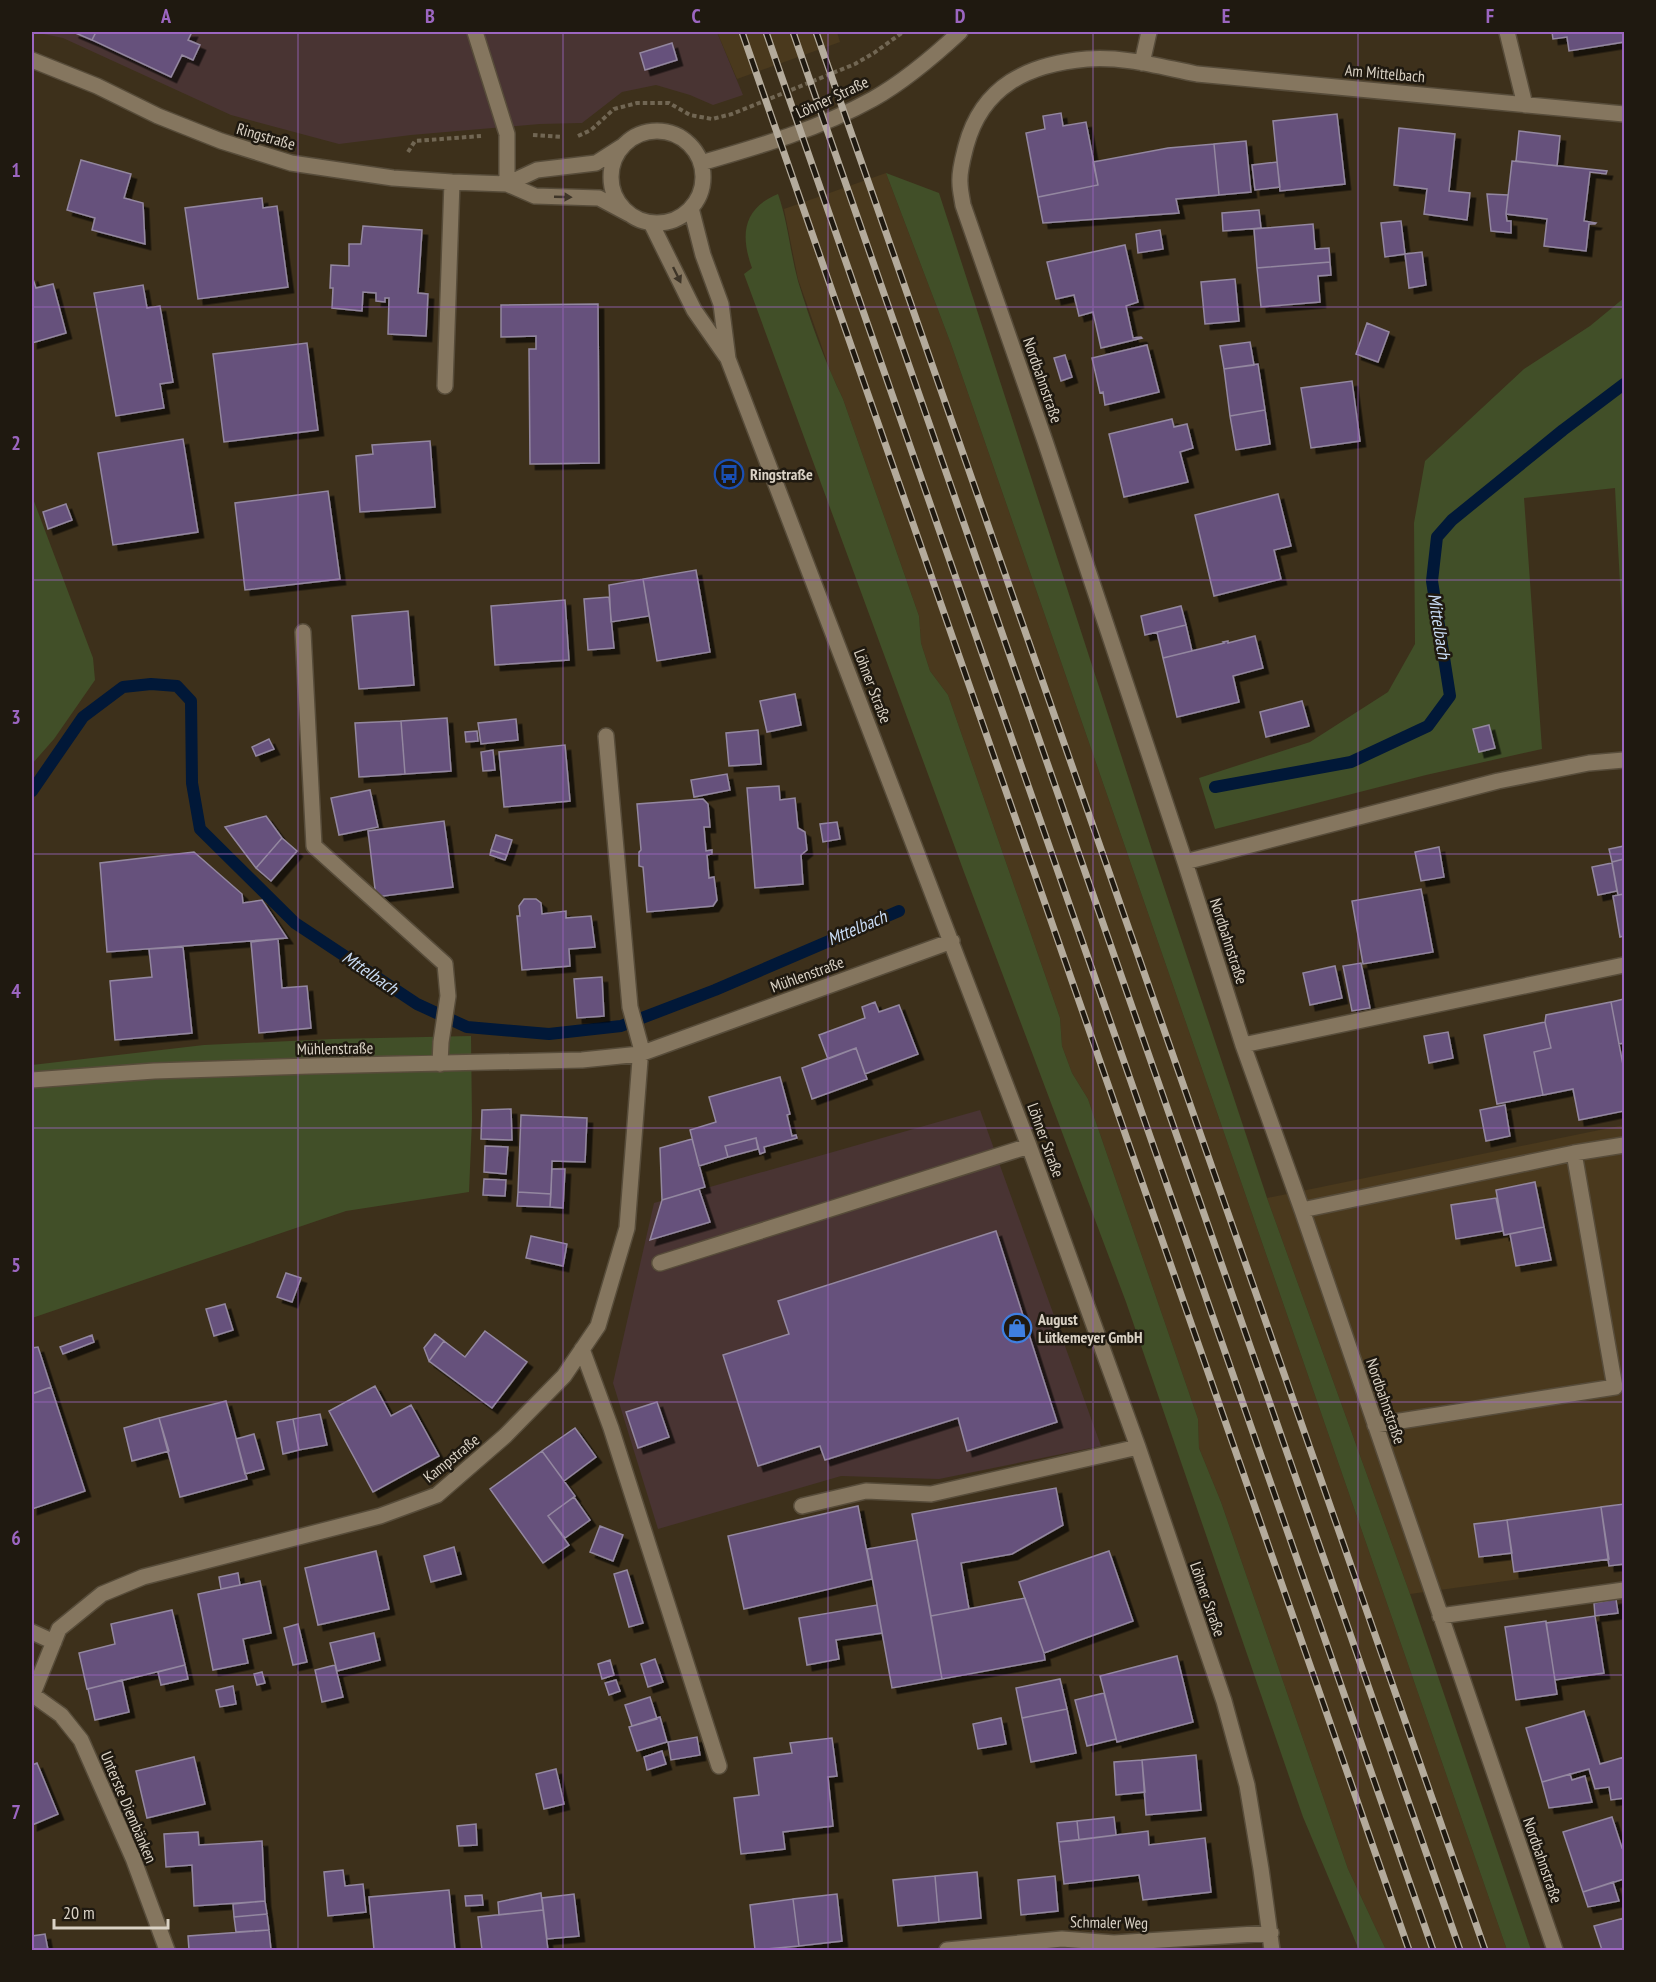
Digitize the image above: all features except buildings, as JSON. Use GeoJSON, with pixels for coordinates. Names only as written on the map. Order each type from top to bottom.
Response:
{"type":"FeatureCollection","features":[{"type":"Feature","properties":{"kind":"street"},"geometry":{"type":"LineString","coordinates":[[475,32],[507,134],[507,184]]}},
{"type":"Feature","properties":{"kind":"street","name":"Löhner Straße"},"geometry":{"type":"LineString","coordinates":[[701,163],[772,143],[827,122],[865,103],[908,76],[960,32]]}},
{"type":"Feature","properties":{"kind":"street"},"geometry":{"type":"LineString","coordinates":[[1143,63],[1149,32]]}},
{"type":"Feature","properties":{"kind":"street"},"geometry":{"type":"LineString","coordinates":[[1507,32],[1525,105]]}},
{"type":"Feature","properties":{"kind":"street","name":"Nordbahnstraße"},"geometry":{"type":"LineString","coordinates":[[1143,63],[1088,59],[1041,67],[1015,78],[996,92],[981,110],[970,132],[963,157],[960,182],[963,205],[1045,441],[1185,862],[1243,1045],[1302,1210],[1555,1950]]}},
{"type":"Feature","properties":{"kind":"street","name":"Ringstraße"},"geometry":{"type":"LineString","coordinates":[[32,60],[97,86],[158,116],[220,141],[291,163],[393,178],[507,184],[535,196],[599,198],[629,214]]}},
{"type":"Feature","properties":{"kind":"street","name":"Am Mittelbach"},"geometry":{"type":"LineString","coordinates":[[1143,63],[1197,74],[1624,114]]}},
{"type":"Feature","properties":{"kind":"street"},"geometry":{"type":"LineString","coordinates":[[653,131],[668,132],[683,139],[694,149],[701,163],[703,181],[698,199],[680,218],[666,223],[651,223],[629,214],[619,203],[613,188],[612,172],[616,157],[625,144],[638,135],[653,131]]}},
{"type":"Feature","properties":{"kind":"street","name":"Ringstraße"},"geometry":{"type":"LineString","coordinates":[[507,184],[537,170],[596,163],[625,144]]}},
{"type":"Feature","properties":{"kind":"street"},"geometry":{"type":"LineString","coordinates":[[445,386],[452,182]]}},
{"type":"Feature","properties":{"kind":"street","name":"Löhner Straße"},"geometry":{"type":"LineString","coordinates":[[691,208],[703,255],[720,304],[728,359],[1029,1146],[1138,1447],[1224,1701],[1247,1785],[1272,1950]]}},
{"type":"Feature","properties":{"kind":"street","name":"Löhner Straße"},"geometry":{"type":"LineString","coordinates":[[651,223],[694,310],[728,359]]}},
{"type":"Feature","properties":{"kind":"street"},"geometry":{"type":"LineString","coordinates":[[303,632],[314,846],[445,964],[448,996],[440,1064]]}},
{"type":"Feature","properties":{"kind":"street"},"geometry":{"type":"LineString","coordinates":[[606,736],[630,1007],[640,1051]]}},
{"type":"Feature","properties":{"kind":"street"},"geometry":{"type":"LineString","coordinates":[[1185,862],[1498,781],[1589,763],[1624,760]]}},
{"type":"Feature","properties":{"kind":"street","name":"Mühlenstraße"},"geometry":{"type":"LineString","coordinates":[[32,1080],[176,1070],[582,1060],[640,1051],[952,941]]}},
{"type":"Feature","properties":{"kind":"street"},"geometry":{"type":"LineString","coordinates":[[1243,1045],[1624,965]]}},
{"type":"Feature","properties":{"kind":"street","name":"Kampstraße"},"geometry":{"type":"LineString","coordinates":[[32,1696],[59,1629],[102,1594],[143,1577],[380,1516],[437,1495],[505,1436],[564,1376],[598,1326],[627,1228],[640,1051]]}},
{"type":"Feature","properties":{"kind":"street"},"geometry":{"type":"LineString","coordinates":[[1302,1210],[1574,1153],[1624,1145]]}},
{"type":"Feature","properties":{"kind":"street"},"geometry":{"type":"LineString","coordinates":[[660,1263],[1029,1146]]}},
{"type":"Feature","properties":{"kind":"street"},"geometry":{"type":"LineString","coordinates":[[1375,1425],[1615,1387],[1574,1153]]}},
{"type":"Feature","properties":{"kind":"street"},"geometry":{"type":"LineString","coordinates":[[582,1349],[611,1428],[719,1766]]}},
{"type":"Feature","properties":{"kind":"street"},"geometry":{"type":"LineString","coordinates":[[802,1506],[866,1491],[931,1494],[1138,1447]]}},
{"type":"Feature","properties":{"kind":"street"},"geometry":{"type":"LineString","coordinates":[[1440,1616],[1624,1590]]}},
{"type":"Feature","properties":{"kind":"street"},"geometry":{"type":"LineString","coordinates":[[32,1632],[54,1642]]}},
{"type":"Feature","properties":{"kind":"street","name":"Unterste Diembänken"},"geometry":{"type":"LineString","coordinates":[[32,1696],[61,1715],[81,1740],[133,1858],[167,1950]]}},
{"type":"Feature","properties":{"kind":"street","name":"Schmaler Weg"},"geometry":{"type":"LineString","coordinates":[[947,1950],[1062,1939],[1114,1942],[1270,1933]]}},
{"type":"Feature","properties":{"kind":"path"},"geometry":{"type":"LineString","coordinates":[[574,138],[591,130],[614,109],[637,103],[669,103],[690,115],[712,119],[732,114],[855,64],[903,32]]}},
{"type":"Feature","properties":{"kind":"path"},"geometry":{"type":"LineString","coordinates":[[393,178],[415,141],[507,134],[563,137]]}},
{"type":"Feature","properties":{"kind":"shaded area"},"geometry":{"type":"Polygon","coordinates":[[[33,32],[717,32],[743,95],[713,105],[690,95],[656,85],[622,92],[582,123],[540,124],[411,135],[339,144],[231,115],[63,38],[33,32]]]}},
{"type":"Feature","properties":{"kind":"shaded area"},"geometry":{"type":"Polygon","coordinates":[[[717,32],[837,32],[840,42],[737,79],[717,32]]]}},
{"type":"Feature","properties":{"kind":"shaded area"},"geometry":{"type":"Polygon","coordinates":[[[886,173],[951,344],[1507,1950],[1386,1950],[1348,1869],[1221,1502],[1199,1448],[1198,1419],[1088,1099],[1072,1073],[1062,1046],[1060,1018],[948,695],[930,671],[921,643],[919,616],[843,399],[831,373],[798,279],[784,209],[886,173]]]}},
{"type":"Feature","properties":{"kind":"shaded area"},"geometry":{"type":"Polygon","coordinates":[[[980,1110],[1101,1446],[939,1479],[841,1476],[658,1529],[613,1383],[654,1203],[980,1110]]]}},
{"type":"Feature","properties":{"kind":"shaded area"},"geometry":{"type":"Polygon","coordinates":[[[1624,1125],[1624,1565],[1410,1594],[1267,1198],[1624,1125]]]}},
{"type":"Feature","properties":{"kind":"green space"},"geometry":{"type":"Polygon","coordinates":[[[886,173],[939,193],[1267,1198],[1410,1594],[1531,1950],[1507,1950],[951,344],[886,173]]]}},
{"type":"Feature","properties":{"kind":"green space"},"geometry":{"type":"Polygon","coordinates":[[[778,194],[798,281],[808,311],[843,399],[919,616],[921,643],[930,671],[948,695],[1060,1018],[1062,1046],[1072,1073],[1088,1099],[1198,1419],[1199,1448],[1221,1502],[1348,1869],[1386,1950],[1359,1950],[1303,1817],[1126,1302],[964,872],[744,274],[752,268],[746,244],[747,224],[757,207],[778,194]]]}},
{"type":"Feature","properties":{"kind":"green space"},"geometry":{"type":"Polygon","coordinates":[[[1624,298],[1624,661],[1615,488],[1524,498],[1542,749],[1426,775],[1215,829],[1199,778],[1310,742],[1388,692],[1415,644],[1414,523],[1425,461],[1524,369],[1590,326],[1624,298]]]}},
{"type":"Feature","properties":{"kind":"green space"},"geometry":{"type":"Polygon","coordinates":[[[32,496],[93,658],[95,680],[54,739],[32,764],[32,496]]]}},
{"type":"Feature","properties":{"kind":"green space"},"geometry":{"type":"Polygon","coordinates":[[[471,1036],[472,1120],[469,1192],[346,1211],[32,1318],[32,1065],[204,1045],[471,1036]]]}},
{"type":"Feature","properties":{"kind":"waterway","name":"Mittelbach"},"geometry":{"type":"LineString","coordinates":[[1215,787],[1351,762],[1428,726],[1450,696],[1432,581],[1437,537],[1452,520],[1624,384]]}},
{"type":"Feature","properties":{"kind":"waterway","name":"Mttelbach"},"geometry":{"type":"LineString","coordinates":[[32,791],[83,717],[123,687],[151,684],[177,686],[191,701],[192,783],[200,829],[295,923],[417,1004],[467,1027],[549,1034],[621,1026],[715,990],[899,911]]}},
{"type":"Feature","properties":{"kind":"railway"},"geometry":{"type":"LineString","coordinates":[[742,32],[1409,1950]]}},
{"type":"Feature","properties":{"kind":"railway"},"geometry":{"type":"LineString","coordinates":[[766,32],[1433,1950]]}},
{"type":"Feature","properties":{"kind":"railway"},"geometry":{"type":"LineString","coordinates":[[793,32],[1460,1950]]}},
{"type":"Feature","properties":{"kind":"railway"},"geometry":{"type":"LineString","coordinates":[[816,32],[1485,1950]]}},
{"type":"Feature","properties":{"kind":"place","name":"Ringstraße"},"geometry":{"type":"Point","coordinates":[729,474]}},
{"type":"Feature","properties":{"kind":"place","name":"August Lütkemeyer GmbH"},"geometry":{"type":"Point","coordinates":[1017,1328]}}]}
